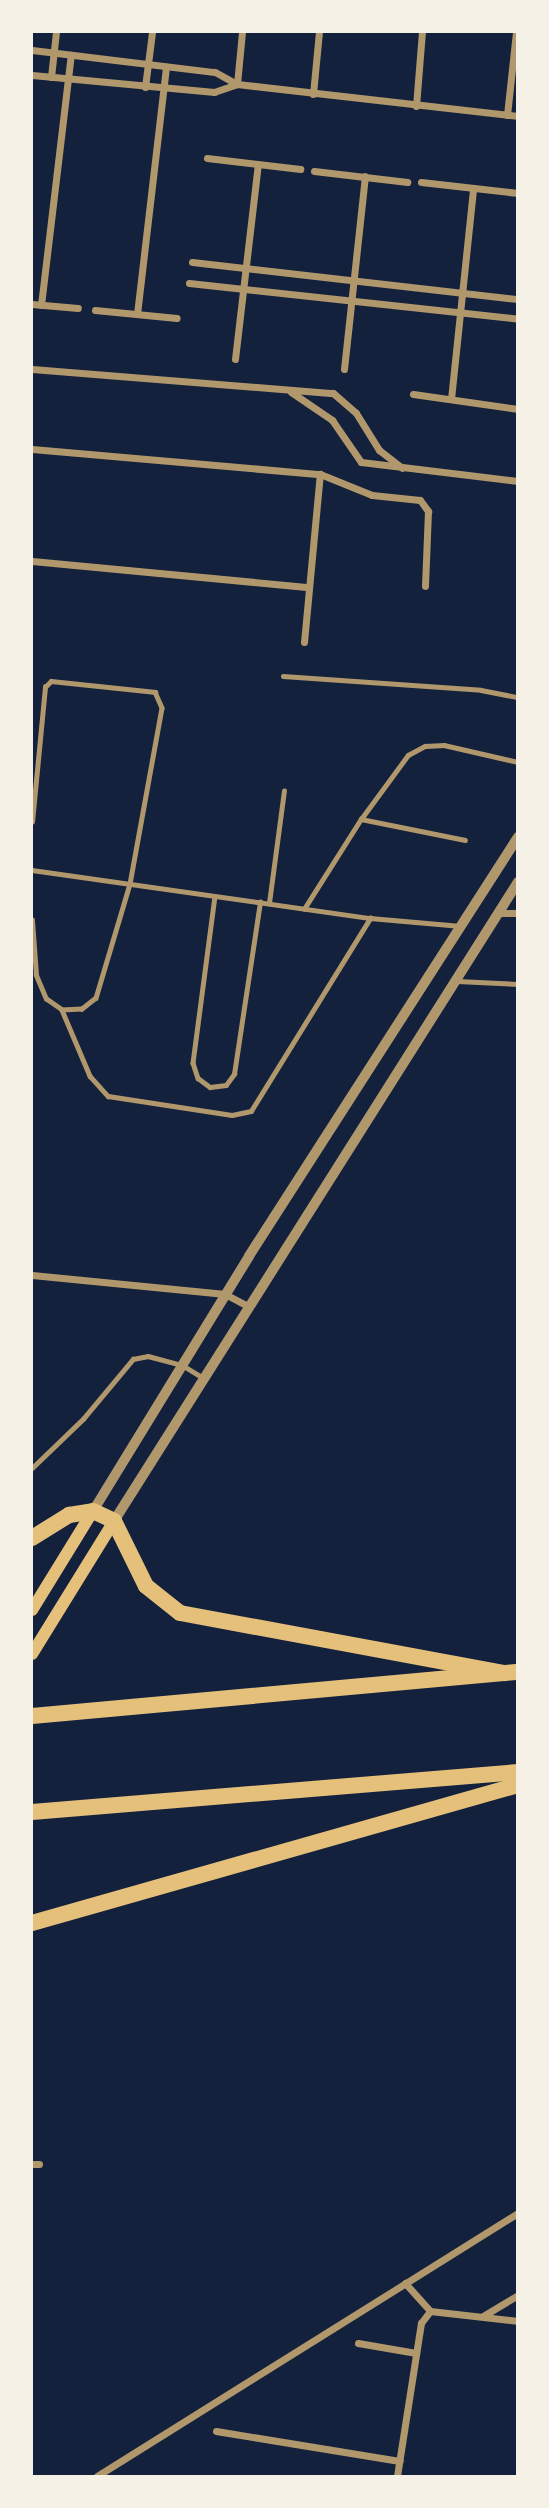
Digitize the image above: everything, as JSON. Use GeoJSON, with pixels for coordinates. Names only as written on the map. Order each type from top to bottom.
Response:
{"type":"FeatureCollection","features":[{"type":"Feature","properties":{"kind":"highway"},"geometry":{"type":"LineString","coordinates":[[32,1538],[69,1515],[93,1511],[114,1521],[146,1586],[180,1613],[511,1672]]}},
{"type":"Feature","properties":{"kind":"highway"},"geometry":{"type":"LineString","coordinates":[[32,1716],[511,1672]]}},
{"type":"Feature","properties":{"kind":"highway"},"geometry":{"type":"LineString","coordinates":[[32,1812],[517,1772]]}},
{"type":"Feature","properties":{"kind":"highway"},"geometry":{"type":"LineString","coordinates":[[32,1923],[517,1785]]}},
{"type":"Feature","properties":{"kind":"main road"},"geometry":{"type":"LineString","coordinates":[[32,1610],[93,1511]]}},
{"type":"Feature","properties":{"kind":"main road"},"geometry":{"type":"LineString","coordinates":[[32,1654],[114,1521]]}},
{"type":"Feature","properties":{"kind":"street"},"geometry":{"type":"LineString","coordinates":[[51,77],[56,32]]}},
{"type":"Feature","properties":{"kind":"street"},"geometry":{"type":"LineString","coordinates":[[145,87],[152,32]]}},
{"type":"Feature","properties":{"kind":"street"},"geometry":{"type":"LineString","coordinates":[[237,84],[242,32]]}},
{"type":"Feature","properties":{"kind":"street"},"geometry":{"type":"LineString","coordinates":[[313,94],[319,32]]}},
{"type":"Feature","properties":{"kind":"street"},"geometry":{"type":"LineString","coordinates":[[415,106],[422,32]]}},
{"type":"Feature","properties":{"kind":"street"},"geometry":{"type":"LineString","coordinates":[[507,115],[516,32]]}},
{"type":"Feature","properties":{"kind":"street"},"geometry":{"type":"LineString","coordinates":[[32,50],[215,72],[237,84],[517,116]]}},
{"type":"Feature","properties":{"kind":"street"},"geometry":{"type":"LineString","coordinates":[[41,305],[71,55]]}},
{"type":"Feature","properties":{"kind":"street"},"geometry":{"type":"LineString","coordinates":[[137,314],[166,67]]}},
{"type":"Feature","properties":{"kind":"street"},"geometry":{"type":"LineString","coordinates":[[32,75],[214,92],[237,84]]}},
{"type":"Feature","properties":{"kind":"street"},"geometry":{"type":"LineString","coordinates":[[206,158],[300,169]]}},
{"type":"Feature","properties":{"kind":"street"},"geometry":{"type":"LineString","coordinates":[[235,359],[258,164]]}},
{"type":"Feature","properties":{"kind":"street"},"geometry":{"type":"LineString","coordinates":[[314,171],[407,182]]}},
{"type":"Feature","properties":{"kind":"street"},"geometry":{"type":"LineString","coordinates":[[344,369],[365,176]]}},
{"type":"Feature","properties":{"kind":"street"},"geometry":{"type":"LineString","coordinates":[[421,183],[517,193]]}},
{"type":"Feature","properties":{"kind":"street"},"geometry":{"type":"LineString","coordinates":[[451,399],[474,188]]}},
{"type":"Feature","properties":{"kind":"street"},"geometry":{"type":"LineString","coordinates":[[192,262],[517,299]]}},
{"type":"Feature","properties":{"kind":"street"},"geometry":{"type":"LineString","coordinates":[[189,283],[517,319]]}},
{"type":"Feature","properties":{"kind":"street"},"geometry":{"type":"LineString","coordinates":[[32,304],[78,308]]}},
{"type":"Feature","properties":{"kind":"street"},"geometry":{"type":"LineString","coordinates":[[95,310],[177,318]]}},
{"type":"Feature","properties":{"kind":"street"},"geometry":{"type":"LineString","coordinates":[[32,369],[291,392],[332,393],[346,402],[372,442],[402,468]]}},
{"type":"Feature","properties":{"kind":"street"},"geometry":{"type":"LineString","coordinates":[[291,392],[332,419],[360,462],[517,481]]}},
{"type":"Feature","properties":{"kind":"street"},"geometry":{"type":"LineString","coordinates":[[413,394],[517,409]]}},
{"type":"Feature","properties":{"kind":"street"},"geometry":{"type":"LineString","coordinates":[[32,449],[320,474],[372,495],[426,504],[425,586]]}},
{"type":"Feature","properties":{"kind":"street"},"geometry":{"type":"LineString","coordinates":[[304,642],[320,474]]}},
{"type":"Feature","properties":{"kind":"street"},"geometry":{"type":"LineString","coordinates":[[32,561],[309,587]]}},
{"type":"Feature","properties":{"kind":"street"},"geometry":{"type":"LineString","coordinates":[[93,1511],[225,1294],[517,837]]}},
{"type":"Feature","properties":{"kind":"street"},"geometry":{"type":"LineString","coordinates":[[114,1521],[271,1268],[517,883]]}},
{"type":"Feature","properties":{"kind":"street"},"geometry":{"type":"LineString","coordinates":[[498,913],[517,913]]}},
{"type":"Feature","properties":{"kind":"street"},"geometry":{"type":"LineString","coordinates":[[32,1275],[225,1294],[248,1306]]}},
{"type":"Feature","properties":{"kind":"street"},"geometry":{"type":"LineString","coordinates":[[97,2476],[517,2213]]}},
{"type":"Feature","properties":{"kind":"street"},"geometry":{"type":"LineString","coordinates":[[405,2283],[430,2311],[517,2321]]}},
{"type":"Feature","properties":{"kind":"street"},"geometry":{"type":"LineString","coordinates":[[483,2316],[517,2295]]}},
{"type":"Feature","properties":{"kind":"street"},"geometry":{"type":"LineString","coordinates":[[397,2476],[421,2323],[430,2311]]}},
{"type":"Feature","properties":{"kind":"street"},"geometry":{"type":"LineString","coordinates":[[358,2343],[416,2353]]}},
{"type":"Feature","properties":{"kind":"street"},"geometry":{"type":"LineString","coordinates":[[216,2431],[400,2461]]}},
{"type":"Feature","properties":{"kind":"lane"},"geometry":{"type":"LineString","coordinates":[[283,676],[481,690],[517,697]]}},
{"type":"Feature","properties":{"kind":"lane"},"geometry":{"type":"LineString","coordinates":[[32,822],[45,687],[51,681],[155,692],[162,708],[130,884],[96,998],[82,1009],[62,1010]]}},
{"type":"Feature","properties":{"kind":"lane"},"geometry":{"type":"LineString","coordinates":[[304,909],[362,819],[408,755],[425,746],[444,745],[517,762]]}},
{"type":"Feature","properties":{"kind":"lane"},"geometry":{"type":"LineString","coordinates":[[269,903],[284,792]]}},
{"type":"Feature","properties":{"kind":"lane"},"geometry":{"type":"LineString","coordinates":[[362,819],[466,840]]}},
{"type":"Feature","properties":{"kind":"lane"},"geometry":{"type":"LineString","coordinates":[[32,870],[370,918],[461,926]]}},
{"type":"Feature","properties":{"kind":"lane"},"geometry":{"type":"LineString","coordinates":[[215,896],[193,1063],[198,1078],[210,1087],[226,1085],[234,1074],[260,902]]}},
{"type":"Feature","properties":{"kind":"lane"},"geometry":{"type":"LineString","coordinates":[[32,920],[36,975],[46,999],[62,1010],[90,1076],[108,1096],[232,1115],[251,1111],[370,918]]}},
{"type":"Feature","properties":{"kind":"lane"},"geometry":{"type":"LineString","coordinates":[[453,981],[517,984]]}},
{"type":"Feature","properties":{"kind":"lane"},"geometry":{"type":"LineString","coordinates":[[32,1468],[83,1419],[133,1359],[148,1356],[182,1365],[203,1378]]}}]}
